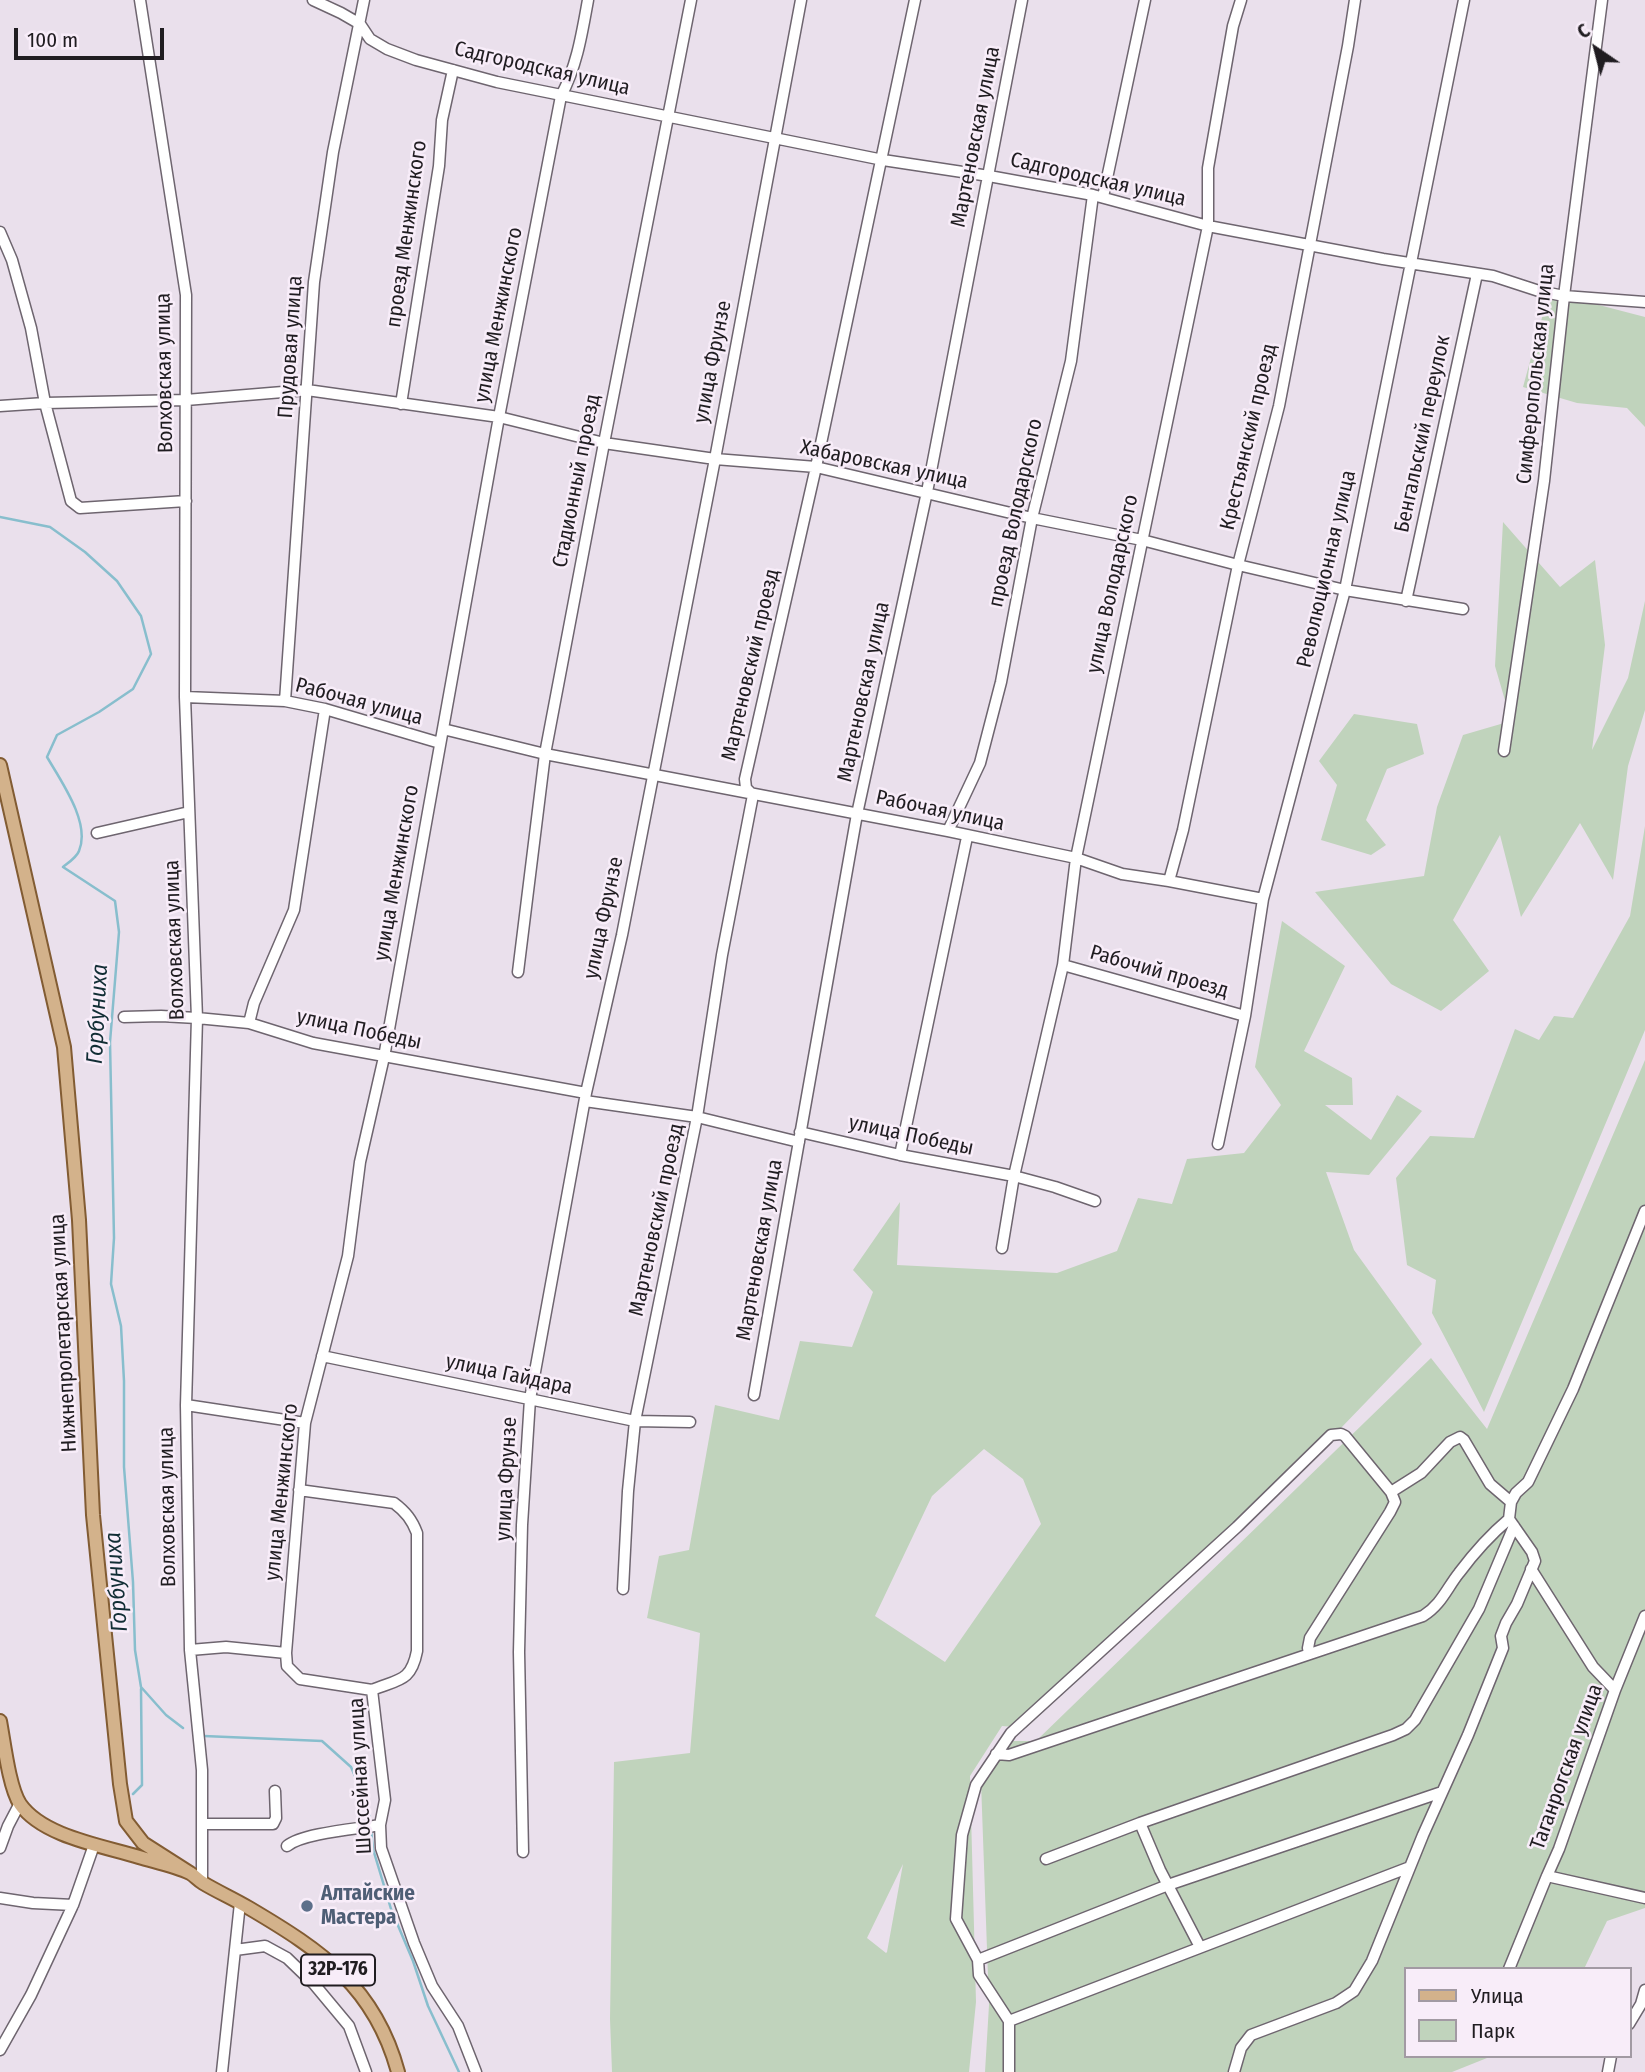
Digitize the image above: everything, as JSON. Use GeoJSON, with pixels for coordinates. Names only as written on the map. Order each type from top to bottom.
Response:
{"type":"FeatureCollection","features":[{"type":"Feature","properties":{"kind":"main road","name":"Нижнепролетарская улица"},"geometry":{"type":"LineString","coordinates":[[0,765],[64,1047],[79,1220],[93,1516],[126,1821],[143,1843],[190,1873]]}},
{"type":"Feature","properties":{"kind":"main road"},"geometry":{"type":"LineString","coordinates":[[0,1721],[10,1774],[20,1803],[43,1825],[94,1845],[190,1873]]}},
{"type":"Feature","properties":{"kind":"main road","name":"32Р-176"},"geometry":{"type":"LineString","coordinates":[[190,1873],[293,1934],[329,1960],[379,2020],[398,2072]]}},
{"type":"Feature","properties":{"kind":"street","name":"Волховская улица"},"geometry":{"type":"LineString","coordinates":[[140,0],[186,295],[185,697],[197,1018],[186,1405],[190,1650],[202,1770],[202,1882]]}},
{"type":"Feature","properties":{"kind":"street","name":"Садгородская улица"},"geometry":{"type":"LineString","coordinates":[[313,0],[360,24],[370,38],[387,49],[453,70],[561,96],[883,160],[1098,196],[1208,226],[1383,259],[1493,276],[1564,296],[1645,302]]}},
{"type":"Feature","properties":{"kind":"street","name":"Прудовая улица"},"geometry":{"type":"LineString","coordinates":[[285,701],[314,282],[333,152],[364,0]]}},
{"type":"Feature","properties":{"kind":"street","name":"улица Менжинского"},"geometry":{"type":"LineString","coordinates":[[286,1653],[304,1423],[348,1256],[360,1163],[384,1057],[499,417],[561,96],[575,64],[588,0]]}},
{"type":"Feature","properties":{"kind":"street","name":"Стадионный проезд"},"geometry":{"type":"LineString","coordinates":[[518,972],[545,754],[691,0]]}},
{"type":"Feature","properties":{"kind":"street","name":"улица Фрунзе"},"geometry":{"type":"LineString","coordinates":[[523,1852],[519,1652],[522,1525],[530,1399],[585,1097],[622,935],[801,0]]}},
{"type":"Feature","properties":{"kind":"street","name":"Мартеновский проезд"},"geometry":{"type":"LineString","coordinates":[[623,1589],[635,1421],[697,1117],[722,955],[753,794],[746,788],[745,779],[883,160],[915,0]]}},
{"type":"Feature","properties":{"kind":"street","name":"Мартеновская улица"},"geometry":{"type":"LineString","coordinates":[[754,1395],[856,814],[927,492],[1022,0]]}},
{"type":"Feature","properties":{"kind":"street","name":"проезд Володарского"},"geometry":{"type":"LineString","coordinates":[[948,831],[980,763],[1001,682],[1032,517],[1070,361],[1098,196],[1146,0]]}},
{"type":"Feature","properties":{"kind":"street","name":"улица Володарского"},"geometry":{"type":"LineString","coordinates":[[1002,1248],[1014,1176],[1063,965],[1076,858],[1208,226],[1208,168],[1233,26],[1241,0]]}},
{"type":"Feature","properties":{"kind":"street","name":"Крестьянский проезд"},"geometry":{"type":"LineString","coordinates":[[1169,881],[1184,830],[1238,565],[1279,406],[1355,0]]}},
{"type":"Feature","properties":{"kind":"street","name":"Революционная улица"},"geometry":{"type":"LineString","coordinates":[[1218,1144],[1245,1016],[1263,899],[1345,590],[1464,0]]}},
{"type":"Feature","properties":{"kind":"street","name":"Симферопольская улица"},"geometry":{"type":"LineString","coordinates":[[1504,751],[1544,481],[1564,296],[1602,0]]}},
{"type":"Feature","properties":{"kind":"street","name":"проезд Менжинского"},"geometry":{"type":"LineString","coordinates":[[401,404],[439,166],[442,120],[453,70]]}},
{"type":"Feature","properties":{"kind":"street"},"geometry":{"type":"LineString","coordinates":[[0,233],[12,260],[31,328],[45,403],[72,501],[80,508],[186,501]]}},
{"type":"Feature","properties":{"kind":"street","name":"Бенгальский переулок"},"geometry":{"type":"LineString","coordinates":[[1406,601],[1477,274]]}},
{"type":"Feature","properties":{"kind":"street","name":"Хабаровская улица"},"geometry":{"type":"LineString","coordinates":[[0,406],[186,400],[307,390],[499,417],[604,443],[715,459],[816,467],[1142,540],[1345,590],[1462,609]]}},
{"type":"Feature","properties":{"kind":"street","name":"Рабочая улица"},"geometry":{"type":"LineString","coordinates":[[185,697],[285,701],[325,709],[440,743]]}},
{"type":"Feature","properties":{"kind":"street"},"geometry":{"type":"LineString","coordinates":[[249,1024],[254,1003],[294,910],[325,709]]}},
{"type":"Feature","properties":{"kind":"street","name":"Рабочая улица"},"geometry":{"type":"LineString","coordinates":[[443,729],[652,776],[948,831],[1076,858],[1122,874],[1263,899]]}},
{"type":"Feature","properties":{"kind":"street"},"geometry":{"type":"LineString","coordinates":[[97,833],[189,812]]}},
{"type":"Feature","properties":{"kind":"street"},"geometry":{"type":"LineString","coordinates":[[900,1155],[967,836]]}},
{"type":"Feature","properties":{"kind":"street","name":"Рабочий проезд"},"geometry":{"type":"LineString","coordinates":[[1063,965],[1245,1016]]}},
{"type":"Feature","properties":{"kind":"street","name":"улица Победы"},"geometry":{"type":"LineString","coordinates":[[124,1017],[197,1018],[249,1024],[313,1043],[585,1097],[639,1111],[697,1117],[1014,1176],[1094,1201]]}},
{"type":"Feature","properties":{"kind":"street"},"geometry":{"type":"LineString","coordinates":[[1046,1859],[1140,1823],[1393,1735],[1406,1729],[1415,1720],[1479,1609],[1512,1522],[1511,1502],[1528,1482],[1573,1389],[1645,1211]]}},
{"type":"Feature","properties":{"kind":"street","name":"улица Гайдара"},"geometry":{"type":"LineString","coordinates":[[322,1356],[635,1421],[690,1422]]}},
{"type":"Feature","properties":{"kind":"street"},"geometry":{"type":"LineString","coordinates":[[186,1405],[304,1423]]}},
{"type":"Feature","properties":{"kind":"street"},"geometry":{"type":"LineString","coordinates":[[1009,2072],[1009,2021],[979,1975],[978,1960],[956,1919],[962,1835],[976,1785],[1012,1733],[1237,1527],[1331,1435],[1341,1434],[1391,1492],[1395,1502],[1310,1638],[1309,1654]]}},
{"type":"Feature","properties":{"kind":"street"},"geometry":{"type":"LineString","coordinates":[[1391,1492],[1421,1473],[1450,1442],[1460,1437],[1490,1484],[1511,1502]]}},
{"type":"Feature","properties":{"kind":"street","name":"Шоссейная улица"},"geometry":{"type":"LineString","coordinates":[[299,1490],[394,1503],[406,1512],[417,1533],[417,1651],[414,1666],[408,1676],[372,1690],[385,1800],[380,1825],[381,1848],[432,1986],[458,2026],[476,2072]]}},
{"type":"Feature","properties":{"kind":"street"},"geometry":{"type":"LineString","coordinates":[[996,1754],[1009,1755],[1423,1616],[1438,1604],[1490,1534],[1512,1522]]}},
{"type":"Feature","properties":{"kind":"street"},"geometry":{"type":"LineString","coordinates":[[1234,2072],[1241,2048],[1251,2035],[1336,2003],[1354,1991],[1372,1961],[1468,1735],[1503,1647],[1501,1636],[1506,1623],[1535,1561],[1512,1522]]}},
{"type":"Feature","properties":{"kind":"street"},"geometry":{"type":"LineString","coordinates":[[1531,1569],[1593,1667],[1615,1690]]}},
{"type":"Feature","properties":{"kind":"street","name":"Таганрогская улица"},"geometry":{"type":"LineString","coordinates":[[1645,1616],[1547,1876],[1645,1898]]}},
{"type":"Feature","properties":{"kind":"street"},"geometry":{"type":"LineString","coordinates":[[190,1650],[226,1647],[286,1653],[287,1666],[300,1679],[372,1690]]}},
{"type":"Feature","properties":{"kind":"street"},"geometry":{"type":"LineString","coordinates":[[202,1824],[274,1824],[275,1791]]}},
{"type":"Feature","properties":{"kind":"street"},"geometry":{"type":"LineString","coordinates":[[978,1960],[1168,1885],[1442,1792]]}},
{"type":"Feature","properties":{"kind":"street"},"geometry":{"type":"LineString","coordinates":[[0,1848],[20,1803]]}},
{"type":"Feature","properties":{"kind":"street"},"geometry":{"type":"LineString","coordinates":[[1140,1823],[1200,1947]]}},
{"type":"Feature","properties":{"kind":"street"},"geometry":{"type":"LineString","coordinates":[[287,1846],[294,1841],[310,1837],[380,1825]]}},
{"type":"Feature","properties":{"kind":"street"},"geometry":{"type":"LineString","coordinates":[[0,2050],[32,1995],[73,1905],[94,1845]]}},
{"type":"Feature","properties":{"kind":"street"},"geometry":{"type":"LineString","coordinates":[[1009,2021],[1410,1867]]}},
{"type":"Feature","properties":{"kind":"street"},"geometry":{"type":"LineString","coordinates":[[1510,1967],[1547,1876]]}},
{"type":"Feature","properties":{"kind":"street"},"geometry":{"type":"LineString","coordinates":[[0,1898],[73,1905]]}},
{"type":"Feature","properties":{"kind":"street"},"geometry":{"type":"LineString","coordinates":[[222,2072],[240,1903]]}},
{"type":"Feature","properties":{"kind":"street"},"geometry":{"type":"LineString","coordinates":[[235,1950],[265,1945],[287,1958],[314,1984],[348,2026],[366,2072]]}},
{"type":"Feature","properties":{"kind":"street"},"geometry":{"type":"LineString","coordinates":[[1631,2021],[1641,2004],[1645,1990]]}},
{"type":"Feature","properties":{"kind":"green space"},"geometry":{"type":"Polygon","coordinates":[[[1549,292],[1645,317],[1645,427],[1627,408],[1577,403],[1523,387],[1549,292]]]}},
{"type":"Feature","properties":{"kind":"green space"},"geometry":{"type":"Polygon","coordinates":[[[1503,522],[1560,587],[1595,560],[1605,645],[1592,750],[1628,678],[1645,601],[1645,710],[1628,766],[1613,880],[1580,823],[1521,917],[1500,835],[1453,920],[1489,971],[1441,1011],[1391,984],[1315,892],[1424,876],[1437,807],[1463,735],[1511,721],[1495,666],[1503,522]]]}},
{"type":"Feature","properties":{"kind":"green space"},"geometry":{"type":"Polygon","coordinates":[[[1354,714],[1417,724],[1424,754],[1387,769],[1366,820],[1386,845],[1371,855],[1321,840],[1337,785],[1319,761],[1354,714]]]}},
{"type":"Feature","properties":{"kind":"green space"},"geometry":{"type":"Polygon","coordinates":[[[1645,826],[1645,1030],[1484,1412],[1432,1313],[1436,1280],[1407,1265],[1396,1178],[1430,1136],[1474,1138],[1515,1029],[1539,1040],[1554,1016],[1573,1018],[1630,916],[1645,826]]]}},
{"type":"Feature","properties":{"kind":"green space"},"geometry":{"type":"Polygon","coordinates":[[[1282,921],[1345,966],[1304,1051],[1352,1078],[1353,1105],[1325,1105],[1371,1140],[1397,1095],[1422,1111],[1369,1175],[1326,1172],[1354,1250],[1422,1344],[1257,1515],[1026,1728],[1002,1726],[970,1776],[976,2002],[969,2072],[612,2072],[610,2019],[614,1762],[690,1753],[700,1633],[647,1618],[659,1556],[689,1550],[715,1405],[779,1420],[800,1341],[852,1347],[873,1292],[853,1270],[900,1202],[897,1265],[1057,1273],[1117,1251],[1138,1198],[1172,1204],[1187,1159],[1244,1153],[1281,1105],[1255,1067],[1282,921]],[[984,1449],[932,1496],[875,1616],[945,1662],[1041,1524],[1023,1479],[984,1449]],[[903,1864],[867,1938],[886,1953],[887,1952],[903,1864]]]}},
{"type":"Feature","properties":{"kind":"green space"},"geometry":{"type":"Polygon","coordinates":[[[1645,1060],[1645,1908],[1607,1921],[1585,1967],[1404,1967],[1404,2058],[1487,2058],[1452,2072],[985,2072],[989,2005],[981,1782],[1006,1741],[1036,1741],[1431,1358],[1487,1429],[1645,1060]]]}},
{"type":"Feature","properties":{"kind":"waterway","name":"Горбуниха"},"geometry":{"type":"LineString","coordinates":[[0,517],[50,527],[85,552],[117,581],[141,616],[151,654],[133,689],[57,735],[47,757],[73,803],[81,828],[79,851],[63,867],[115,901],[119,932],[110,1042],[114,1238],[111,1284],[121,1326],[124,1467],[135,1650],[141,1687],[166,1715],[183,1728]]}},
{"type":"Feature","properties":{"kind":"waterway","name":"Горбуниха"},"geometry":{"type":"LineString","coordinates":[[133,1794],[142,1785],[141,1689]]}},
{"type":"Feature","properties":{"kind":"waterway","name":"Горбуниха"},"geometry":{"type":"LineString","coordinates":[[204,1736],[322,1741],[351,1767],[368,1806],[370,1823]]}},
{"type":"Feature","properties":{"kind":"waterway","name":"Горбуниха"},"geometry":{"type":"LineString","coordinates":[[371,1830],[373,1849],[391,1909],[428,2006],[459,2072]]}},
{"type":"Feature","properties":{"kind":"place","name":"Алтайские Мастера"},"geometry":{"type":"Point","coordinates":[307,1906]}}]}
